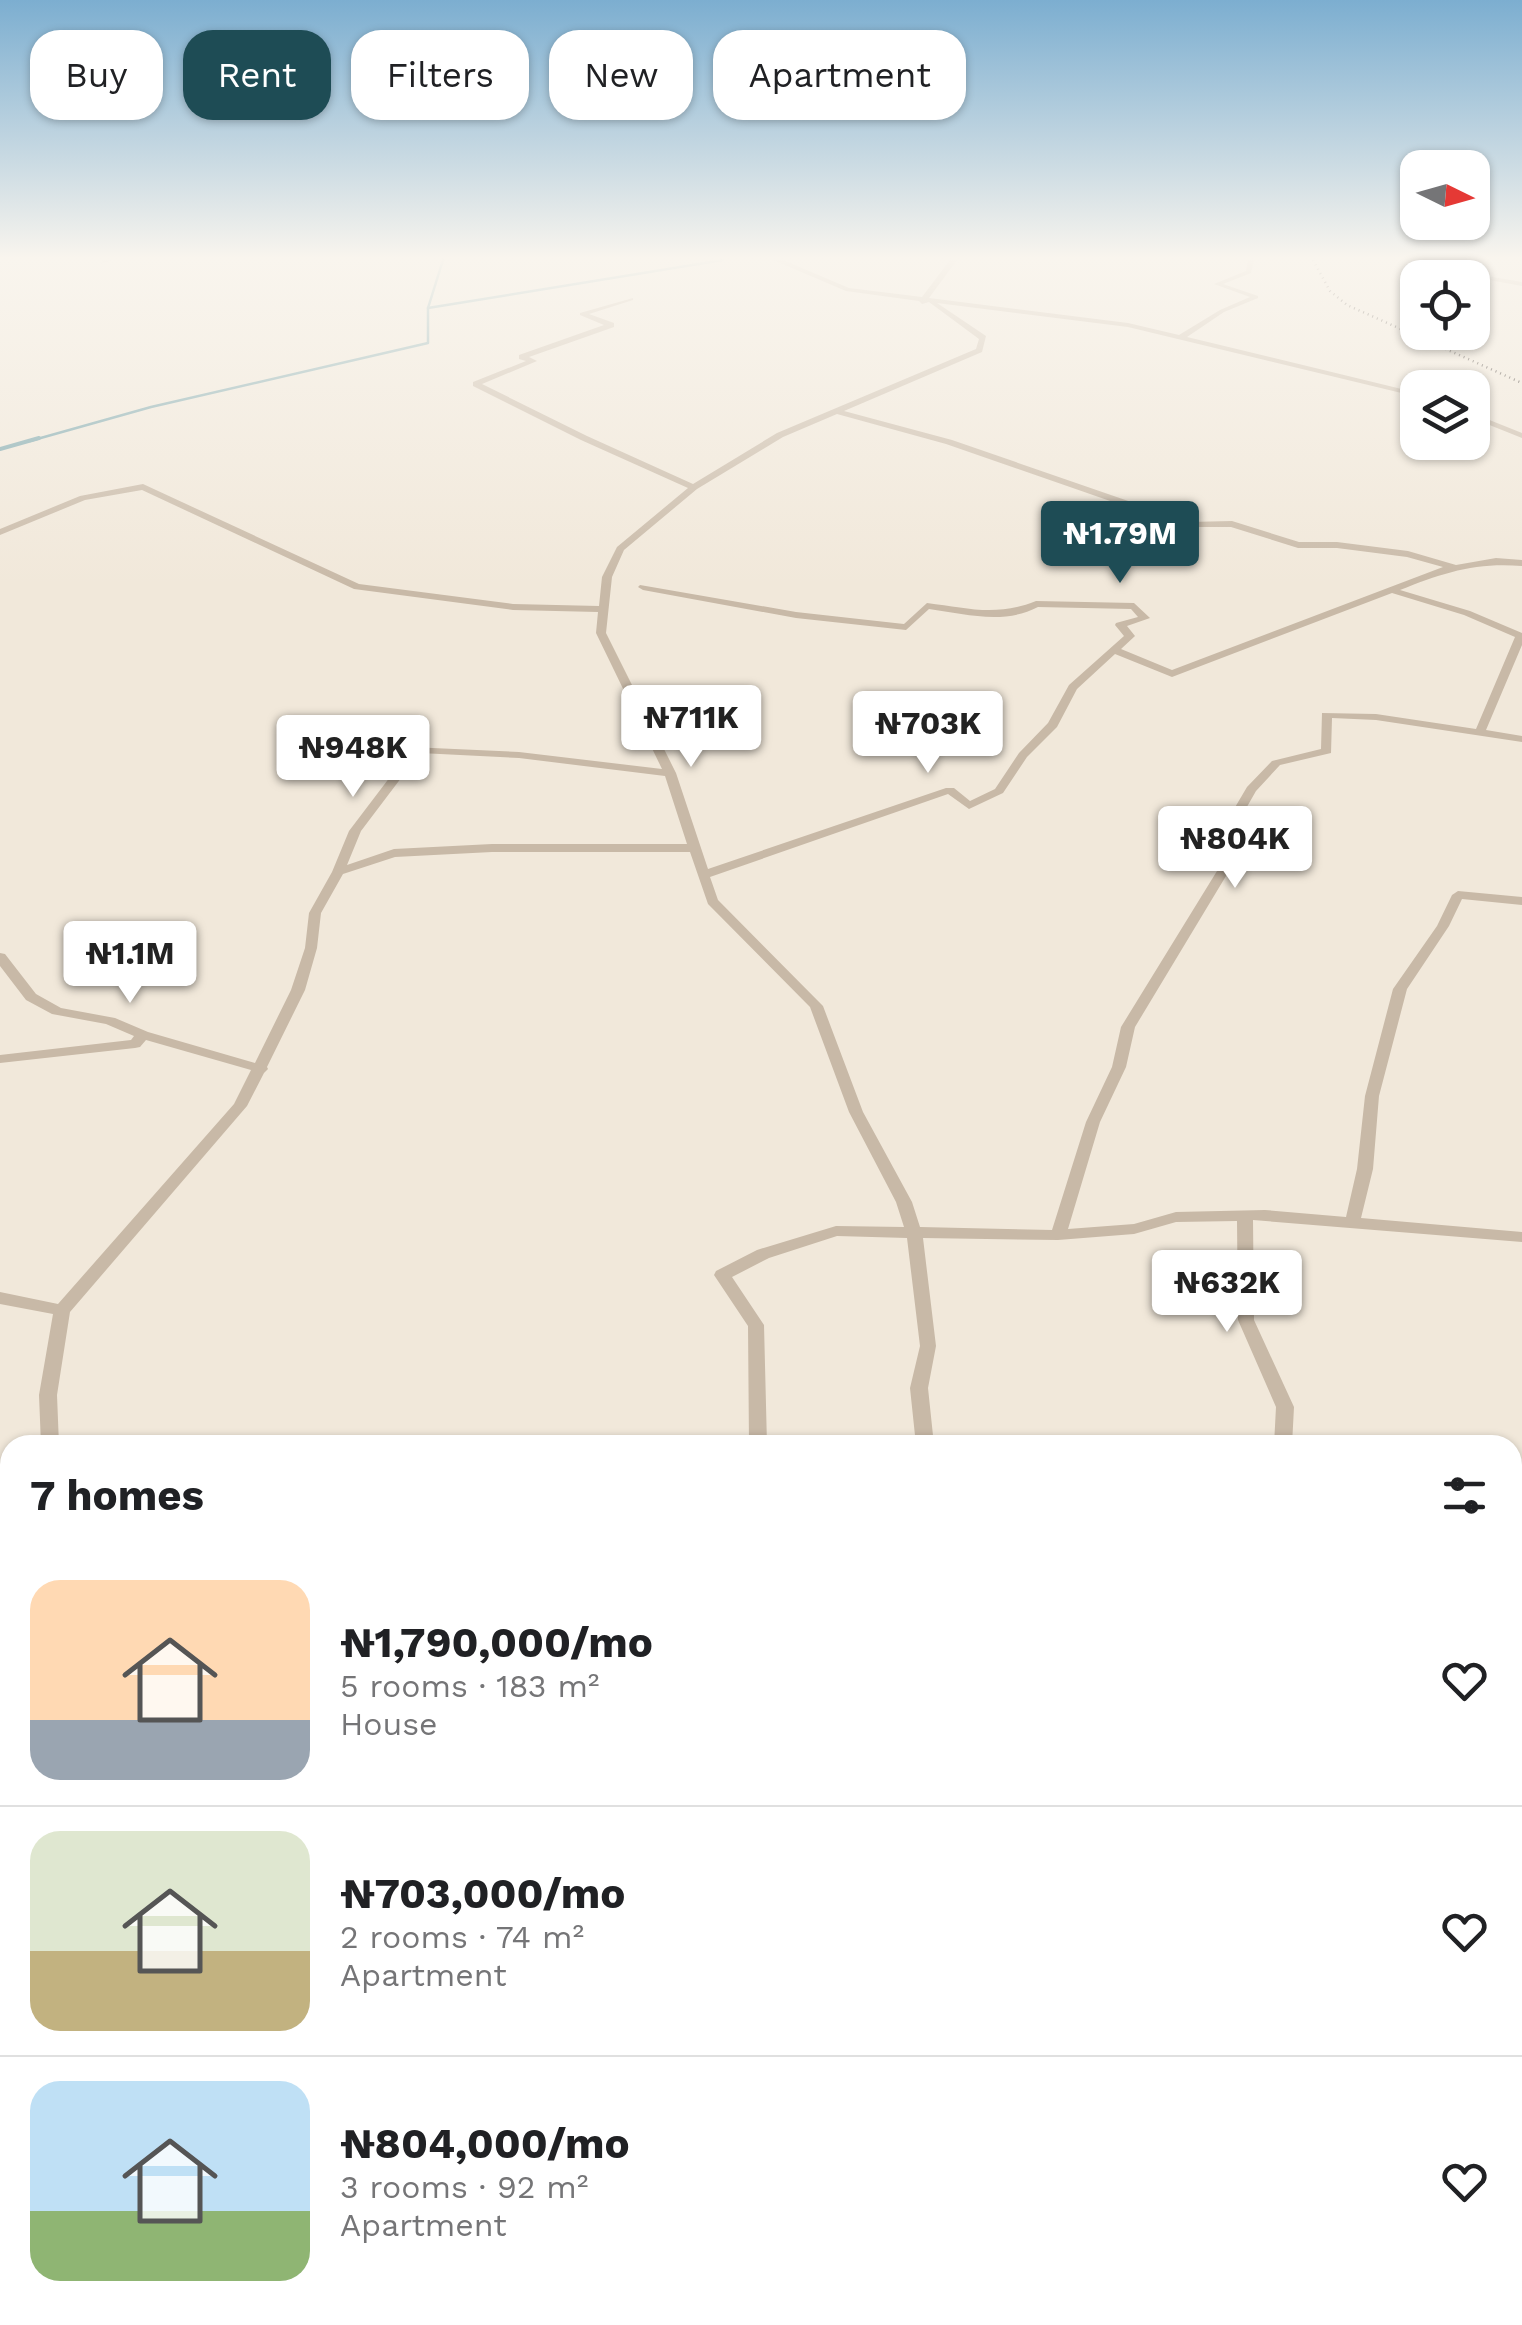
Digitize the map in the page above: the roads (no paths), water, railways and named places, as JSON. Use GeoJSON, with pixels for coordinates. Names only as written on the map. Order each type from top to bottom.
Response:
{"type":"FeatureCollection","features":[{"type":"Feature","properties":{"kind":"street"},"geometry":{"type":"LineString","coordinates":[[514,368],[476,384],[590,438],[608,454],[694,487]]}},
{"type":"Feature","properties":{"kind":"street"},"geometry":{"type":"LineString","coordinates":[[924,1435],[919,1388],[928,1346],[913,1232],[904,1202],[856,1112],[816,1006],[720,910],[692,848],[670,773],[638,701],[606,646],[601,610],[612,560],[620,548],[694,487],[780,435],[933,368]]}},
{"type":"Feature","properties":{"kind":"street"},"geometry":{"type":"LineString","coordinates":[[1307,368],[1400,391]]}},
{"type":"Feature","properties":{"kind":"street"},"geometry":{"type":"LineString","coordinates":[[840,412],[949,442],[1188,525],[1232,524],[1298,545],[1394,552],[1454,567]]}},
{"type":"Feature","properties":{"kind":"street"},"geometry":{"type":"LineString","coordinates":[[1490,423],[1522,436]]}},
{"type":"Feature","properties":{"kind":"street"},"geometry":{"type":"LineString","coordinates":[[0,532],[82,498],[138,486],[366,590],[513,608],[601,610]]}},
{"type":"Feature","properties":{"kind":"street"},"geometry":{"type":"LineString","coordinates":[[1114,650],[1172,674],[1454,567],[1496,561],[1522,564]]}},
{"type":"Feature","properties":{"kind":"street"},"geometry":{"type":"LineString","coordinates":[[643,587],[780,613],[906,627],[927,606],[994,612],[1025,612],[1036,604],[1134,606],[1145,618],[1120,624],[1130,636],[1074,687],[1053,725],[1023,756],[999,791],[969,806],[950,790],[703,875]]}},
{"type":"Feature","properties":{"kind":"street"},"geometry":{"type":"LineString","coordinates":[[1395,591],[1466,613],[1521,636],[1479,734]]}},
{"type":"Feature","properties":{"kind":"street"},"geometry":{"type":"LineString","coordinates":[[1058,1234],[1093,1122],[1119,1067],[1128,1027],[1223,871],[1233,843],[1230,826],[1251,789],[1276,763],[1327,750],[1326,714],[1376,716],[1522,739]]}},
{"type":"Feature","properties":{"kind":"street"},"geometry":{"type":"LineString","coordinates":[[370,747],[414,753],[518,755],[670,773]]}},
{"type":"Feature","properties":{"kind":"street"},"geometry":{"type":"LineString","coordinates":[[50,1435],[48,1395],[62,1310],[240,1106],[298,990],[311,948],[315,913],[355,831],[414,753]]}},
{"type":"Feature","properties":{"kind":"street"},"geometry":{"type":"LineString","coordinates":[[338,872],[394,853],[492,848],[692,848]]}},
{"type":"Feature","properties":{"kind":"street"},"geometry":{"type":"LineString","coordinates":[[1352,1222],[1365,1169],[1372,1096],[1400,989],[1443,926],[1458,895],[1522,902]]}},
{"type":"Feature","properties":{"kind":"street"},"geometry":{"type":"LineString","coordinates":[[0,957],[31,997],[57,1011],[110,1021],[143,1035],[261,1069]]}},
{"type":"Feature","properties":{"kind":"street"},"geometry":{"type":"LineString","coordinates":[[0,1059],[136,1044],[143,1035]]}},
{"type":"Feature","properties":{"kind":"street"},"geometry":{"type":"LineString","coordinates":[[758,1435],[756,1326],[722,1275],[764,1254],[836,1230],[889,1235],[1058,1234],[1122,1230],[1176,1217],[1284,1215],[1522,1238]]}},
{"type":"Feature","properties":{"kind":"street"},"geometry":{"type":"LineString","coordinates":[[1245,1218],[1246,1320],[1286,1407],[1284,1435]]}},
{"type":"Feature","properties":{"kind":"street"},"geometry":{"type":"LineString","coordinates":[[0,1298],[62,1310]]}},
{"type":"Feature","properties":{"kind":"waterway"},"geometry":{"type":"LineString","coordinates":[[30,441],[151,407],[318,368]]}},
{"type":"Feature","properties":{"kind":"waterway"},"geometry":{"type":"LineString","coordinates":[[0,449],[39,438]]}},
{"type":"Feature","properties":{"kind":"railway"},"geometry":{"type":"LineString","coordinates":[[1489,368],[1522,383]]}}]}
